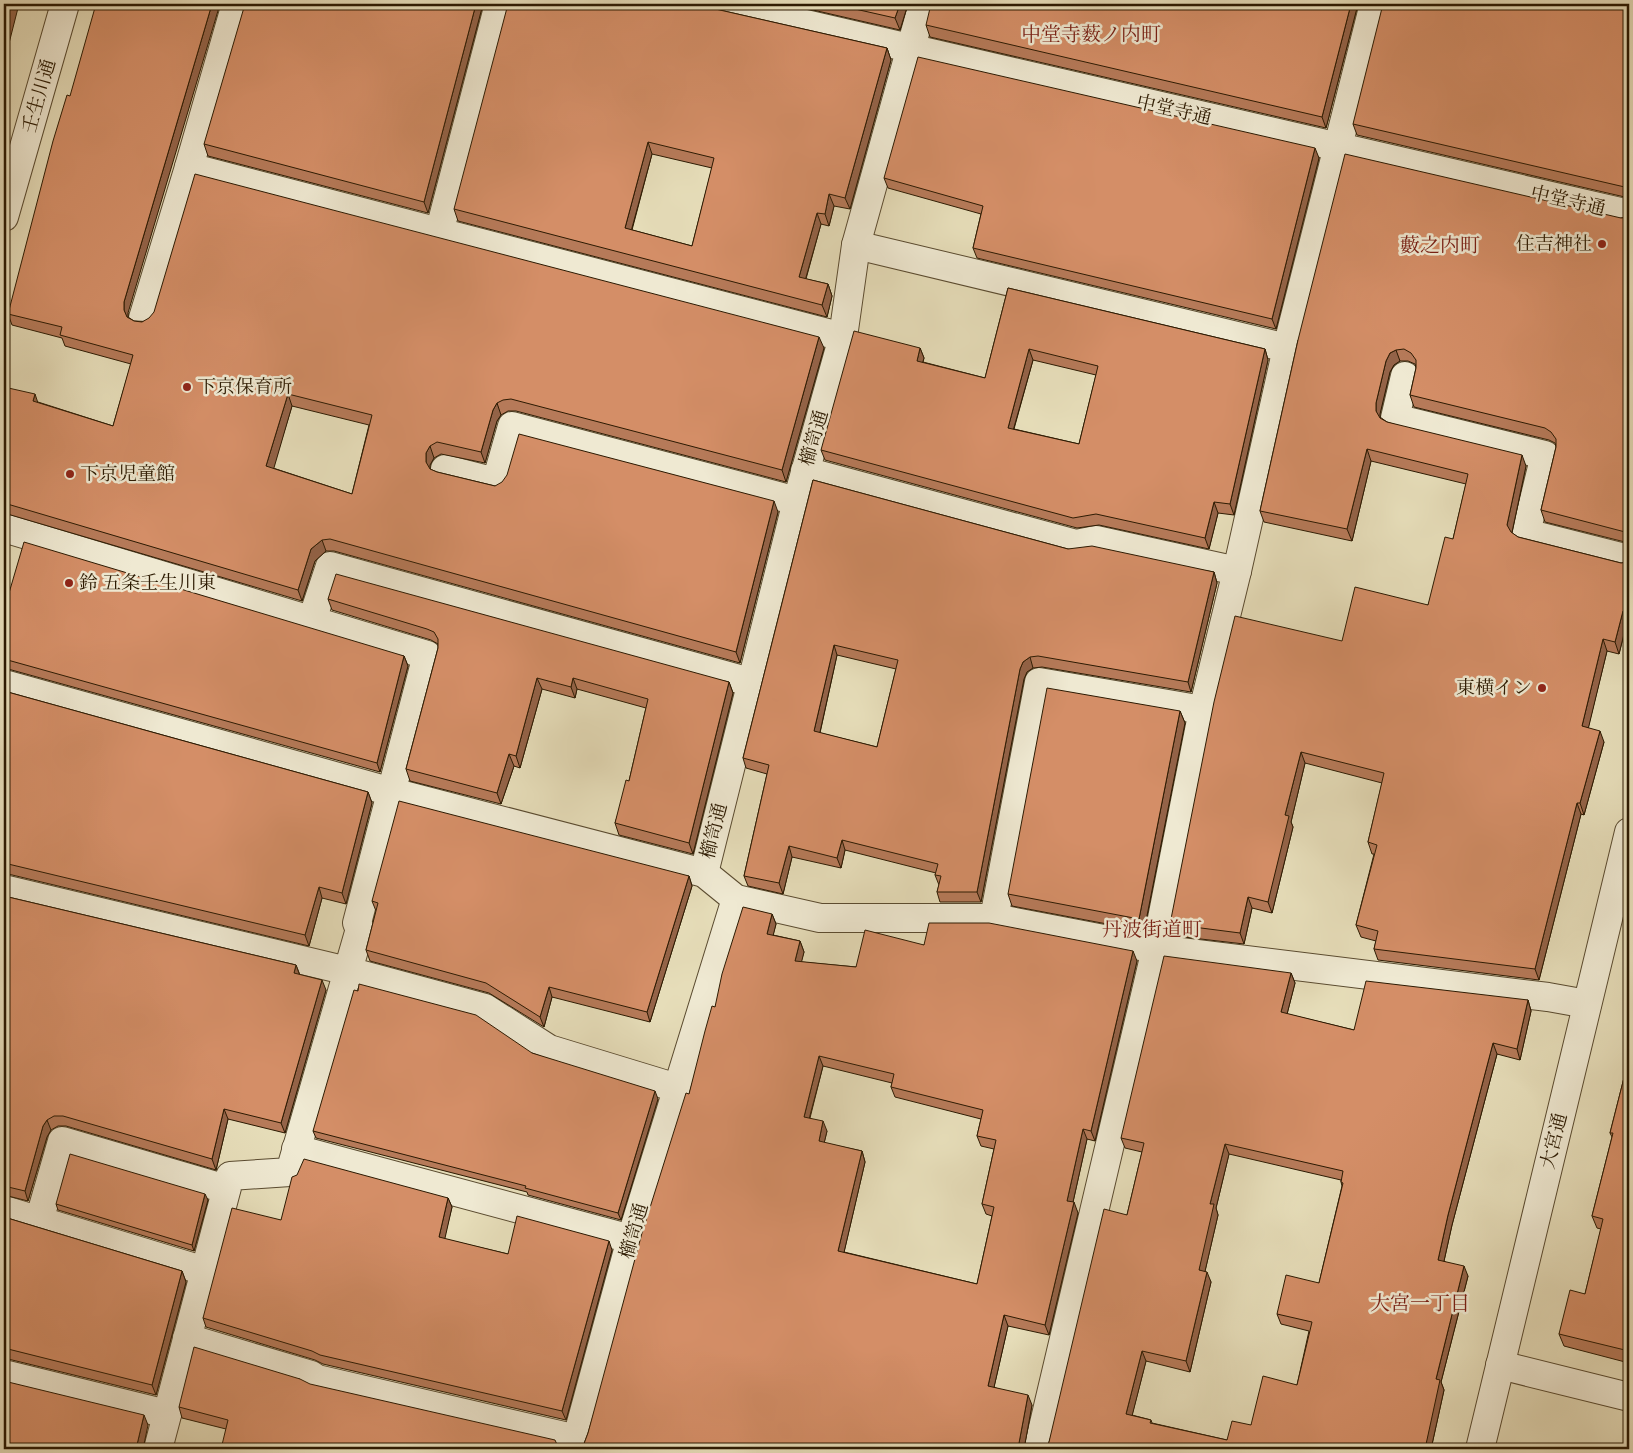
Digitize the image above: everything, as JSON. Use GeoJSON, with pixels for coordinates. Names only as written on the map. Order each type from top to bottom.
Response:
{"type":"FeatureCollection","features":[{"type":"Feature","properties":{"kind":"street","name":"壬生川通"},"geometry":{"type":"LineString","coordinates":[[4,217],[65,4]]}},
{"type":"Feature","properties":{"kind":"street"},"geometry":{"type":"LineString","coordinates":[[143,318],[236,4]]}},
{"type":"Feature","properties":{"kind":"street"},"geometry":{"type":"LineString","coordinates":[[439,232],[499,4]]}},
{"type":"Feature","properties":{"kind":"street","name":"中堂寺通"},"geometry":{"type":"LineString","coordinates":[[719,4],[1629,214]]}},
{"type":"Feature","properties":{"kind":"street","name":"櫛笥通"},"geometry":{"type":"LineString","coordinates":[[704,873],[750,682],[805,471],[843,337],[856,245],[923,4]]}},
{"type":"Feature","properties":{"kind":"street"},"geometry":{"type":"LineString","coordinates":[[1038,1449],[1156,949],[1203,710],[1237,571],[1287,348],[1374,4]]}},
{"type":"Feature","properties":{"kind":"street"},"geometry":{"type":"LineString","coordinates":[[189,167],[843,337]]}},
{"type":"Feature","properties":{"kind":"street"},"geometry":{"type":"LineString","coordinates":[[856,245],[1287,348]]}},
{"type":"Feature","properties":{"kind":"street"},"geometry":{"type":"LineString","coordinates":[[1405,376],[1395,418],[1545,455],[1526,534],[1629,559]]}},
{"type":"Feature","properties":{"kind":"street"},"geometry":{"type":"LineString","coordinates":[[445,470],[496,482],[512,426],[797,501]]}},
{"type":"Feature","properties":{"kind":"street"},"geometry":{"type":"LineString","coordinates":[[805,471],[1076,544],[1096,540],[1237,571]]}},
{"type":"Feature","properties":{"kind":"street"},"geometry":{"type":"LineString","coordinates":[[4,528],[427,654],[357,923],[360,929],[290,1172],[230,1176],[158,1449]]}},
{"type":"Feature","properties":{"kind":"street"},"geometry":{"type":"LineString","coordinates":[[312,620],[330,566],[750,682]]}},
{"type":"Feature","properties":{"kind":"street"},"geometry":{"type":"LineString","coordinates":[[994,918],[1039,682],[1203,710]]}},
{"type":"Feature","properties":{"kind":"street"},"geometry":{"type":"LineString","coordinates":[[4,684],[392,792],[704,873],[736,900],[820,918],[994,918],[1156,949],[1548,997],[1587,1004]]}},
{"type":"Feature","properties":{"kind":"street","name":"大宮通"},"geometry":{"type":"LineString","coordinates":[[1480,1449],[1629,832]]}},
{"type":"Feature","properties":{"kind":"street"},"geometry":{"type":"LineString","coordinates":[[4,889],[348,971],[485,1008],[549,1049],[677,1088]]}},
{"type":"Feature","properties":{"kind":"street","name":"櫛笥通"},"geometry":{"type":"LineString","coordinates":[[575,1444],[631,1238],[736,900]]}},
{"type":"Feature","properties":{"kind":"street"},"geometry":{"type":"LineString","coordinates":[[39,1221],[62,1140],[226,1189]]}},
{"type":"Feature","properties":{"kind":"street"},"geometry":{"type":"LineString","coordinates":[[296,1149],[631,1238]]}},
{"type":"Feature","properties":{"kind":"street"},"geometry":{"type":"LineString","coordinates":[[4,1210],[204,1271]]}},
{"type":"Feature","properties":{"kind":"street"},"geometry":{"type":"LineString","coordinates":[[187,1338],[311,1375],[317,1379],[575,1444]]}},
{"type":"Feature","properties":{"kind":"street"},"geometry":{"type":"LineString","coordinates":[[1500,1365],[1629,1397]]}},
{"type":"Feature","properties":{"kind":"street"},"geometry":{"type":"LineString","coordinates":[[5,1378],[167,1414]]}},
{"type":"Feature","properties":{"kind":"building"},"geometry":{"type":"Polygon","coordinates":[[[4,4],[10,4],[4,30],[4,4]]]}},
{"type":"Feature","properties":{"kind":"building"},"geometry":{"type":"Polygon","coordinates":[[[96,4],[212,4],[124,302],[124,310],[127,317],[134,321],[142,322],[154,312],[195,174],[819,337],[782,470],[511,399],[497,403],[493,410],[481,452],[437,442],[430,446],[426,453],[426,462],[430,469],[495,486],[502,482],[507,475],[519,434],[774,501],[736,652],[330,539],[322,540],[311,549],[298,590],[4,503],[4,387],[35,394],[33,401],[113,426],[133,355],[60,335],[62,327],[8,314],[53,141],[67,95],[70,96],[96,4]],[[288,394],[266,466],[352,494],[372,415],[288,394]]]}},
{"type":"Feature","properties":{"kind":"building"},"geometry":{"type":"Polygon","coordinates":[[[245,4],[476,4],[424,202],[204,144],[245,4]]]}},
{"type":"Feature","properties":{"kind":"building"},"geometry":{"type":"Polygon","coordinates":[[[508,4],[705,4],[711,8],[887,48],[845,198],[829,194],[825,214],[817,213],[799,277],[828,284],[822,305],[454,209],[508,4]],[[648,142],[625,228],[692,246],[714,158],[648,142]]]}},
{"type":"Feature","properties":{"kind":"building"},"geometry":{"type":"Polygon","coordinates":[[[833,4],[900,4],[895,18],[833,4]]]}},
{"type":"Feature","properties":{"kind":"building"},"geometry":{"type":"Polygon","coordinates":[[[931,4],[1034,4],[1041,6],[1041,4],[1351,4],[1322,117],[926,25],[931,4]]]}},
{"type":"Feature","properties":{"kind":"building"},"geometry":{"type":"Polygon","coordinates":[[[1383,4],[1629,4],[1629,188],[1353,124],[1383,4]]]}},
{"type":"Feature","properties":{"kind":"building"},"geometry":{"type":"Polygon","coordinates":[[[918,57],[1315,148],[1272,319],[973,248],[983,206],[884,178],[918,57]]]}},
{"type":"Feature","properties":{"kind":"building"},"geometry":{"type":"Polygon","coordinates":[[[1345,154],[1621,218],[1629,217],[1629,533],[1541,510],[1556,447],[1556,439],[1551,432],[1545,428],[1410,395],[1416,360],[1411,353],[1404,349],[1390,353],[1386,361],[1376,403],[1376,411],[1380,418],[1387,422],[1522,455],[1507,525],[1511,532],[1518,537],[1621,563],[1629,562],[1629,612],[1623,611],[1615,642],[1603,639],[1582,726],[1600,731],[1580,803],[1577,803],[1535,969],[1374,949],[1378,931],[1356,925],[1377,845],[1368,842],[1384,773],[1301,752],[1285,815],[1289,816],[1268,902],[1248,897],[1240,933],[1170,924],[1214,702],[1235,616],[1342,641],[1355,587],[1428,605],[1445,537],[1453,539],[1468,474],[1367,449],[1347,529],[1260,511],[1298,340],[1345,154]]]}},
{"type":"Feature","properties":{"kind":"building"},"geometry":{"type":"Polygon","coordinates":[[[1008,288],[1265,349],[1230,504],[1214,502],[1205,538],[1096,514],[1073,518],[821,450],[854,331],[920,348],[917,361],[985,378],[1008,288]],[[1029,349],[1008,428],[1079,444],[1098,366],[1029,349]]]}},
{"type":"Feature","properties":{"kind":"building"},"geometry":{"type":"Polygon","coordinates":[[[813,480],[1068,549],[1092,546],[1214,572],[1188,682],[1038,656],[1030,657],[1023,662],[1020,669],[977,892],[937,892],[941,876],[935,875],[938,864],[842,840],[837,858],[789,846],[779,883],[744,876],[769,765],[743,758],[813,480]],[[834,645],[814,731],[877,747],[898,660],[834,645]]]}},
{"type":"Feature","properties":{"kind":"building"},"geometry":{"type":"Polygon","coordinates":[[[24,542],[404,656],[377,763],[4,659],[4,610],[24,542]]]}},
{"type":"Feature","properties":{"kind":"building"},"geometry":{"type":"Polygon","coordinates":[[[336,574],[729,682],[689,843],[615,823],[626,780],[629,781],[648,699],[573,678],[571,687],[537,678],[516,756],[509,754],[497,793],[406,769],[438,648],[438,639],[434,632],[427,629],[328,599],[336,574]]]}},
{"type":"Feature","properties":{"kind":"building"},"geometry":{"type":"Polygon","coordinates":[[[1047,688],[1180,711],[1139,919],[1008,894],[1047,688]]]}},
{"type":"Feature","properties":{"kind":"building"},"geometry":{"type":"Polygon","coordinates":[[[4,691],[368,792],[342,893],[319,887],[305,935],[4,863],[4,691]]]}},
{"type":"Feature","properties":{"kind":"building"},"geometry":{"type":"Polygon","coordinates":[[[399,801],[689,876],[647,1012],[549,987],[540,1017],[486,983],[366,950],[378,903],[372,901],[399,801]]]}},
{"type":"Feature","properties":{"kind":"building"},"geometry":{"type":"Polygon","coordinates":[[[4,896],[296,965],[294,973],[322,980],[281,1123],[224,1109],[212,1159],[63,1116],[54,1116],[47,1120],[43,1126],[25,1191],[4,1186],[4,896]]]}},
{"type":"Feature","properties":{"kind":"building"},"geometry":{"type":"Polygon","coordinates":[[[743,907],[772,914],[767,934],[800,941],[795,961],[856,967],[865,930],[924,945],[929,923],[989,923],[1133,951],[1091,1131],[1083,1129],[1067,1201],[1074,1202],[1045,1325],[1004,1315],[988,1386],[1028,1395],[1019,1443],[1023,1449],[947,1449],[931,1446],[930,1449],[582,1449],[642,1233],[686,1093],[689,1094],[712,1006],[715,1007],[722,974],[743,907]],[[819,1056],[804,1117],[823,1121],[819,1141],[862,1151],[838,1251],[977,1284],[994,1207],[982,1204],[996,1140],[977,1136],[983,1110],[891,1087],[894,1074],[819,1056]]]}},
{"type":"Feature","properties":{"kind":"building"},"geometry":{"type":"Polygon","coordinates":[[[1164,956],[1291,973],[1281,1012],[1354,1030],[1366,981],[1528,1000],[1517,1049],[1493,1043],[1448,1215],[1438,1260],[1464,1266],[1436,1379],[1440,1380],[1425,1449],[1045,1449],[1049,1442],[1104,1209],[1127,1215],[1144,1143],[1121,1138],[1164,956]],[[1225,1144],[1210,1204],[1214,1204],[1199,1270],[1207,1272],[1186,1361],[1142,1351],[1126,1414],[1151,1420],[1150,1423],[1227,1440],[1232,1421],[1251,1425],[1263,1376],[1297,1385],[1312,1322],[1277,1314],[1286,1275],[1319,1283],[1343,1183],[1341,1182],[1343,1171],[1225,1144]]]}},
{"type":"Feature","properties":{"kind":"building"},"geometry":{"type":"Polygon","coordinates":[[[359,984],[476,1015],[532,1053],[655,1091],[618,1213],[525,1188],[526,1186],[313,1131],[354,990],[358,991],[359,984]]]}},
{"type":"Feature","properties":{"kind":"building"},"geometry":{"type":"Polygon","coordinates":[[[1629,1058],[1629,1351],[1559,1334],[1570,1290],[1585,1294],[1603,1219],[1592,1216],[1613,1133],[1610,1133],[1629,1058]]]}},
{"type":"Feature","properties":{"kind":"building"},"geometry":{"type":"Polygon","coordinates":[[[70,1154],[205,1194],[192,1245],[56,1204],[70,1154]]]}},
{"type":"Feature","properties":{"kind":"building"},"geometry":{"type":"Polygon","coordinates":[[[304,1159],[448,1198],[439,1237],[508,1254],[517,1216],[609,1241],[562,1411],[320,1355],[203,1318],[232,1208],[281,1220],[292,1177],[297,1175],[304,1159]]]}},
{"type":"Feature","properties":{"kind":"building"},"geometry":{"type":"Polygon","coordinates":[[[4,1217],[182,1271],[152,1385],[4,1348],[4,1217]]]}},
{"type":"Feature","properties":{"kind":"building"},"geometry":{"type":"Polygon","coordinates":[[[194,1347],[300,1379],[310,1384],[555,1440],[559,1449],[221,1449],[228,1420],[179,1407],[194,1347]]]}},
{"type":"Feature","properties":{"kind":"building"},"geometry":{"type":"Polygon","coordinates":[[[4,1381],[144,1415],[136,1449],[4,1449],[4,1381]]]}},
{"type":"Feature","properties":{"kind":"place","name":"住吉神社"},"geometry":{"type":"Point","coordinates":[1602,244]}},
{"type":"Feature","properties":{"kind":"place","name":"下京保育所"},"geometry":{"type":"Point","coordinates":[187,387]}},
{"type":"Feature","properties":{"kind":"place","name":"下京児童館"},"geometry":{"type":"Point","coordinates":[70,474]}},
{"type":"Feature","properties":{"kind":"place","name":"鈴 五条壬生川東"},"geometry":{"type":"Point","coordinates":[69,583]}},
{"type":"Feature","properties":{"kind":"place","name":"東横イン"},"geometry":{"type":"Point","coordinates":[1542,688]}},
{"type":"Feature","properties":{"kind":"district","name":"中堂寺薮ノ内町"},"geometry":{"type":"Point","coordinates":[1091,34]}},
{"type":"Feature","properties":{"kind":"district","name":"藪之内町"},"geometry":{"type":"Point","coordinates":[1440,245]}},
{"type":"Feature","properties":{"kind":"district","name":"丹波街道町"},"geometry":{"type":"Point","coordinates":[1152,929]}},
{"type":"Feature","properties":{"kind":"district","name":"大宮一丁目"},"geometry":{"type":"Point","coordinates":[1420,1303]}}]}
